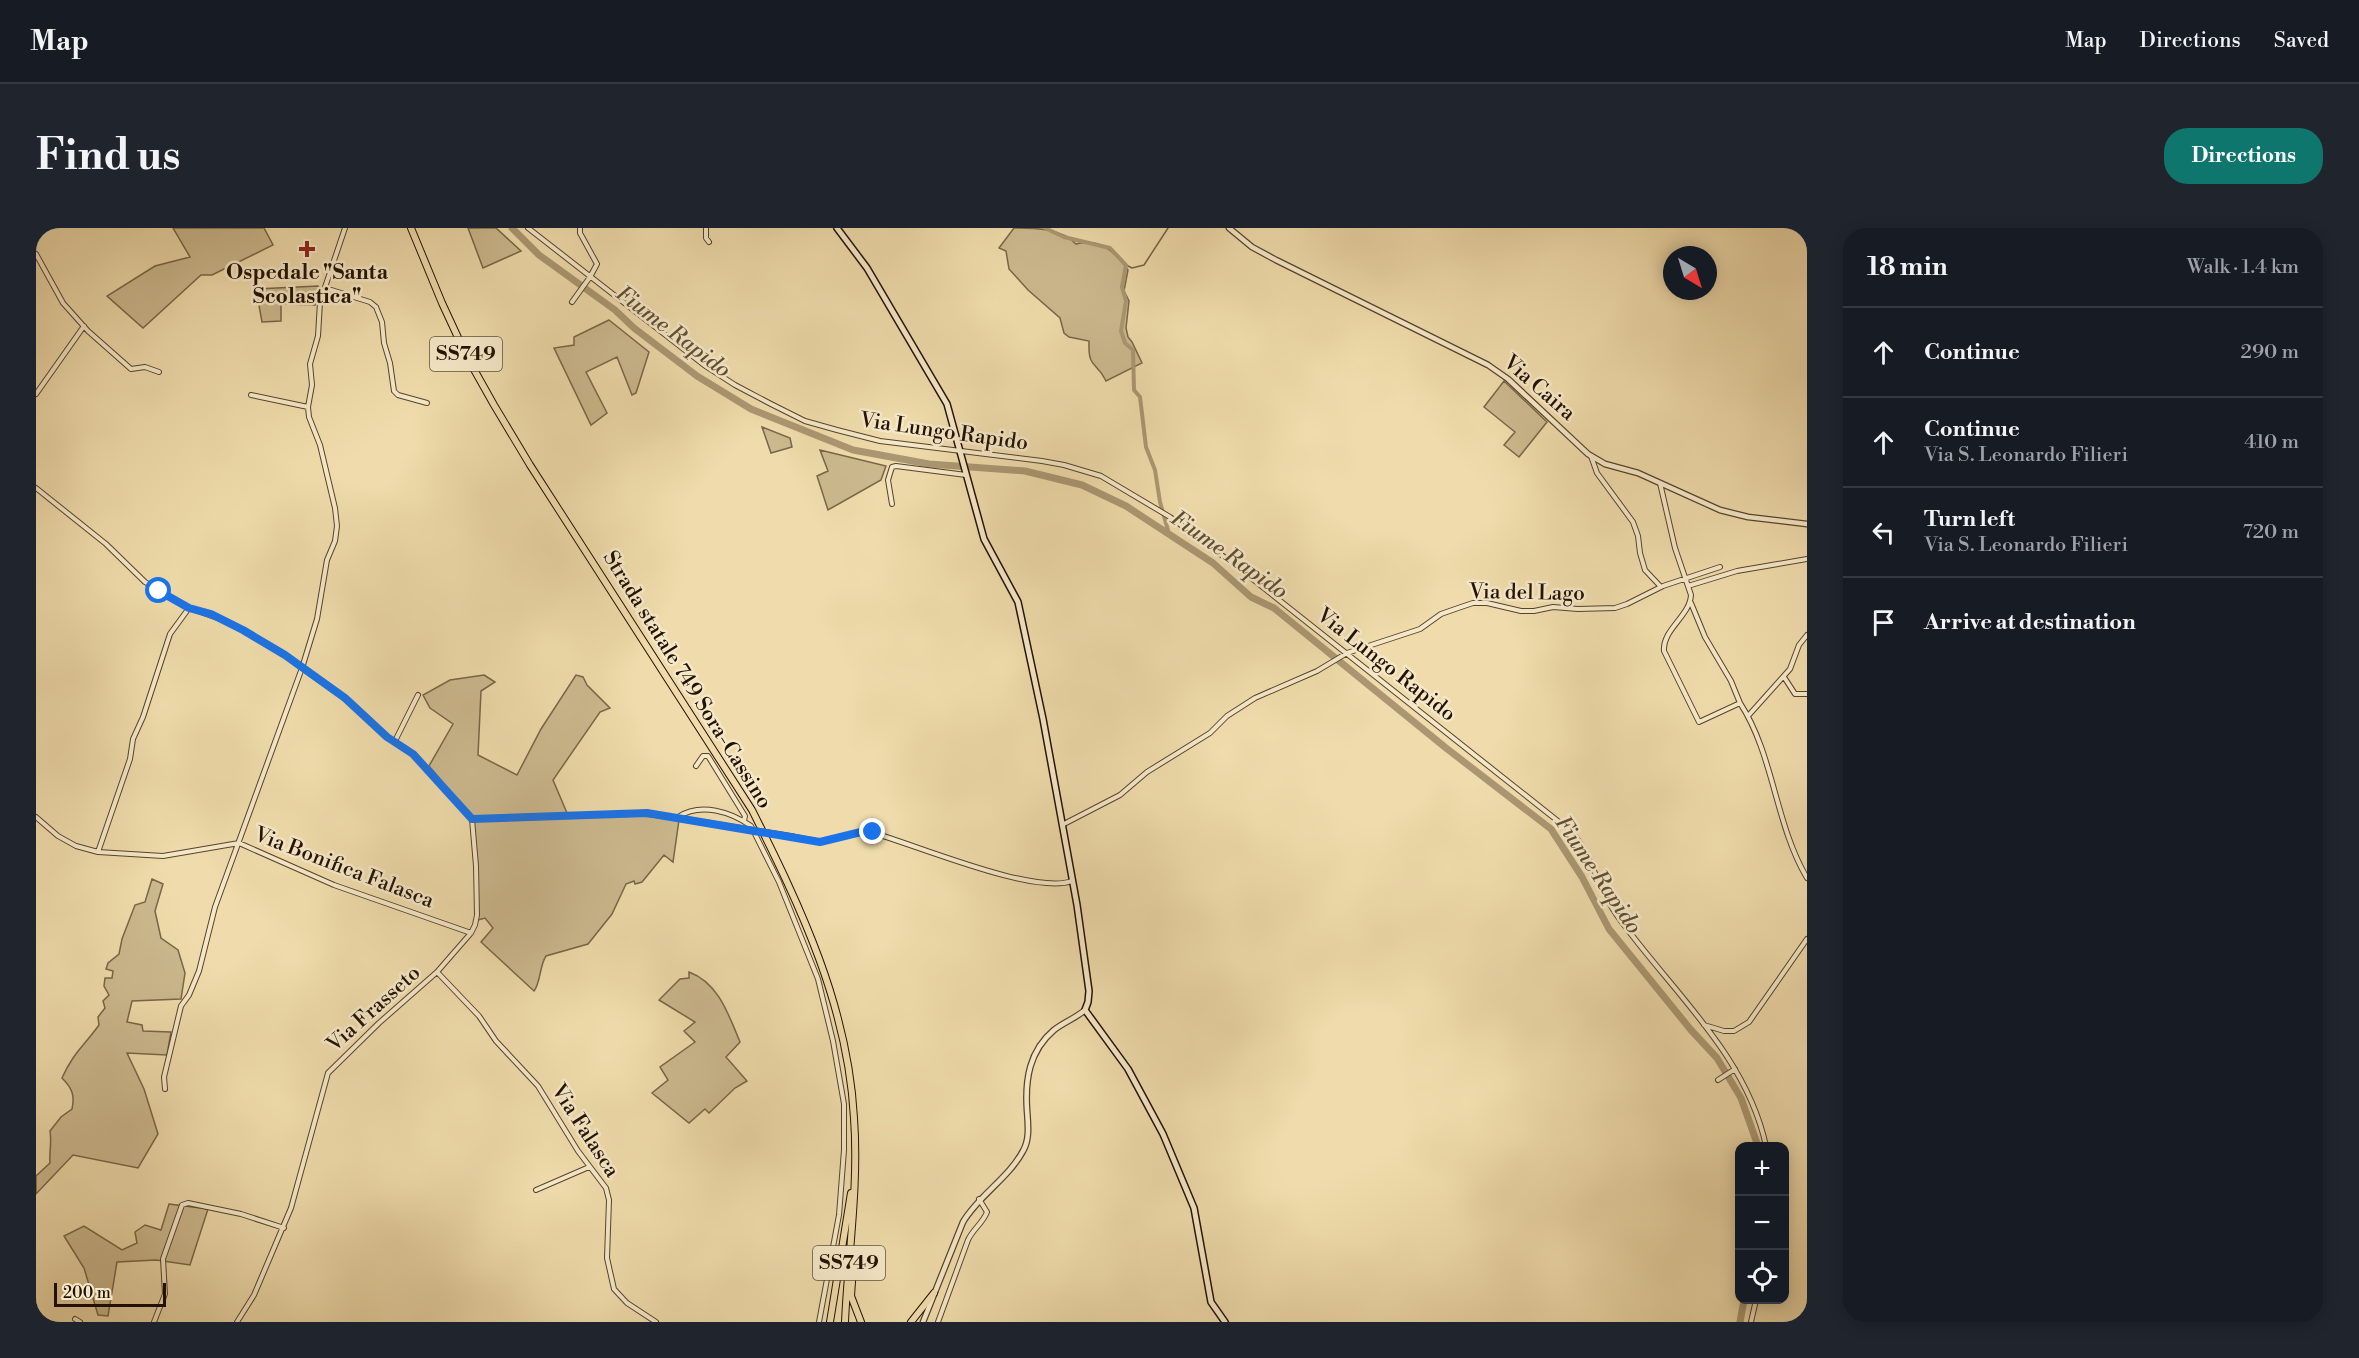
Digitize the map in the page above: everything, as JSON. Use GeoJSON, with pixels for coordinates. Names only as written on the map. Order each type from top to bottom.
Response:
{"type":"FeatureCollection","features":[{"type":"Feature","properties":{"kind":"highway","name":"Strada statale 749 Sora-Cassino"},"geometry":{"type":"LineString","coordinates":[[411,228],[467,357],[494,405],[530,465],[752,810],[817,948],[838,1013],[852,1087],[855,1154],[854,1204],[845,1322]]}},
{"type":"Feature","properties":{"kind":"highway"},"geometry":{"type":"LineString","coordinates":[[830,1322],[855,1154]]}},
{"type":"Feature","properties":{"kind":"highway"},"geometry":{"type":"LineString","coordinates":[[854,1204],[856,1221],[851,1296],[861,1322]]}},
{"type":"Feature","properties":{"kind":"highway"},"geometry":{"type":"LineString","coordinates":[[911,1322],[934,1293]]}},
{"type":"Feature","properties":{"kind":"main road"},"geometry":{"type":"LineString","coordinates":[[837,228],[867,268],[947,404],[984,539],[1018,602],[1043,719],[1072,881],[1089,991],[1085,1010],[1128,1069],[1163,1134],[1194,1208],[1211,1302],[1225,1322]]}},
{"type":"Feature","properties":{"kind":"street"},"geometry":{"type":"LineString","coordinates":[[165,1089],[164,1077],[178,1015],[199,971],[215,907],[302,668],[317,619],[327,561],[337,533],[335,508],[308,407],[312,385],[310,364],[318,336],[319,309],[345,228]]}},
{"type":"Feature","properties":{"kind":"street","name":"Via Lungo Rapido"},"geometry":{"type":"LineString","coordinates":[[528,228],[704,365],[735,385],[805,421],[880,441],[1064,465],[1101,476],[1170,517],[1231,562],[1344,654],[1573,833],[1581,843],[1614,911],[1735,1069],[1755,1107],[1765,1142]]}},
{"type":"Feature","properties":{"kind":"street"},"geometry":{"type":"LineString","coordinates":[[572,302],[590,278],[597,264],[580,233],[580,228]]}},
{"type":"Feature","properties":{"kind":"street"},"geometry":{"type":"LineString","coordinates":[[706,228],[706,238],[709,242]]}},
{"type":"Feature","properties":{"kind":"street","name":"Via Caira"},"geometry":{"type":"LineString","coordinates":[[1229,228],[1252,247],[1276,260],[1488,365],[1508,379],[1591,456],[1605,464],[1660,483],[1720,510],[1748,517],[1807,524]]}},
{"type":"Feature","properties":{"kind":"street"},"geometry":{"type":"LineString","coordinates":[[36,254],[58,297],[84,326],[131,369],[145,367],[159,372]]}},
{"type":"Feature","properties":{"kind":"street"},"geometry":{"type":"LineString","coordinates":[[325,288],[370,302],[376,307],[382,322],[394,391],[398,395],[427,403]]}},
{"type":"Feature","properties":{"kind":"street"},"geometry":{"type":"LineString","coordinates":[[36,394],[84,326]]}},
{"type":"Feature","properties":{"kind":"street"},"geometry":{"type":"LineString","coordinates":[[251,395],[308,407]]}},
{"type":"Feature","properties":{"kind":"street"},"geometry":{"type":"LineString","coordinates":[[1591,456],[1597,473],[1633,522],[1645,570],[1661,587]]}},
{"type":"Feature","properties":{"kind":"street"},"geometry":{"type":"LineString","coordinates":[[892,504],[888,480],[892,467],[965,473]]}},
{"type":"Feature","properties":{"kind":"street"},"geometry":{"type":"LineString","coordinates":[[1660,483],[1663,503],[1686,578],[1690,603],[1705,637],[1731,681],[1748,716],[1761,747],[1778,805],[1807,878]]}},
{"type":"Feature","properties":{"kind":"street"},"geometry":{"type":"LineString","coordinates":[[36,488],[106,544],[145,582],[189,608],[226,621],[285,655],[345,698],[387,737],[413,754],[472,819],[477,915],[471,933]]}},
{"type":"Feature","properties":{"kind":"street"},"geometry":{"type":"LineString","coordinates":[[1688,586],[1737,571],[1807,559]]}},
{"type":"Feature","properties":{"kind":"street","name":"Via del Lago"},"geometry":{"type":"LineString","coordinates":[[1061,825],[1120,795],[1147,772],[1210,733],[1227,716],[1255,699],[1296,681],[1344,654],[1420,629],[1442,614],[1473,603],[1486,603],[1521,611],[1553,607],[1615,608],[1661,587],[1720,567]]}},
{"type":"Feature","properties":{"kind":"street"},"geometry":{"type":"LineString","coordinates":[[1690,603],[1663,645],[1664,651],[1700,722],[1740,703]]}},
{"type":"Feature","properties":{"kind":"street"},"geometry":{"type":"LineString","coordinates":[[98,852],[129,759],[133,740],[143,717],[170,634],[189,608]]}},
{"type":"Feature","properties":{"kind":"street"},"geometry":{"type":"LineString","coordinates":[[1748,716],[1790,669],[1799,645],[1807,635]]}},
{"type":"Feature","properties":{"kind":"street"},"geometry":{"type":"LineString","coordinates":[[1784,677],[1795,693],[1807,694]]}},
{"type":"Feature","properties":{"kind":"street"},"geometry":{"type":"LineString","coordinates":[[394,741],[418,695]]}},
{"type":"Feature","properties":{"kind":"street"},"geometry":{"type":"LineString","coordinates":[[696,766],[703,756],[708,756],[745,816],[744,821]]}},
{"type":"Feature","properties":{"kind":"street"},"geometry":{"type":"LineString","coordinates":[[678,817],[686,812],[712,810],[752,826],[779,882],[818,979],[844,1104],[844,1150],[839,1215],[819,1322]]}},
{"type":"Feature","properties":{"kind":"street"},"geometry":{"type":"LineString","coordinates":[[472,819],[647,813],[820,842],[861,832],[873,832],[1003,876],[1060,884],[1072,881]]}},
{"type":"Feature","properties":{"kind":"street","name":"Via Bonifica Falasca"},"geometry":{"type":"LineString","coordinates":[[36,817],[58,836],[76,846],[98,852],[163,856],[239,843],[334,885],[471,933]]}},
{"type":"Feature","properties":{"kind":"street","name":"Via Frasseto"},"geometry":{"type":"LineString","coordinates":[[237,1322],[254,1295],[284,1228],[328,1073],[379,1023],[437,972],[471,933]]}},
{"type":"Feature","properties":{"kind":"street"},"geometry":{"type":"LineString","coordinates":[[1702,1023],[1724,1031],[1743,1027],[1759,1009],[1807,939]]}},
{"type":"Feature","properties":{"kind":"street","name":"Via Falasca"},"geometry":{"type":"LineString","coordinates":[[437,972],[479,1016],[496,1041],[538,1086],[589,1167],[606,1188],[609,1200],[607,1258],[614,1289],[627,1303],[656,1322]]}},
{"type":"Feature","properties":{"kind":"street"},"geometry":{"type":"LineString","coordinates":[[923,1322],[963,1222],[979,1199],[1008,1171],[1026,1144],[1028,1135],[1026,1081],[1031,1062],[1042,1043],[1053,1031],[1085,1010]]}},
{"type":"Feature","properties":{"kind":"street"},"geometry":{"type":"LineString","coordinates":[[1718,1080],[1735,1069]]}},
{"type":"Feature","properties":{"kind":"street"},"geometry":{"type":"LineString","coordinates":[[536,1190],[589,1167]]}},
{"type":"Feature","properties":{"kind":"street"},"geometry":{"type":"LineString","coordinates":[[938,1322],[972,1232],[983,1222],[987,1212],[979,1199]]}},
{"type":"Feature","properties":{"kind":"street"},"geometry":{"type":"LineString","coordinates":[[154,1322],[165,1294],[163,1259],[182,1205],[189,1203],[241,1214],[284,1228]]}},
{"type":"Feature","properties":{"kind":"street"},"geometry":{"type":"LineString","coordinates":[[1751,1322],[1755,1304]]}},
{"type":"Feature","properties":{"kind":"shaded area"},"geometry":{"type":"Polygon","coordinates":[[[173,228],[264,228],[273,245],[212,275],[201,275],[143,328],[107,296],[155,266],[190,257],[173,228]]]}},
{"type":"Feature","properties":{"kind":"shaded area"},"geometry":{"type":"Polygon","coordinates":[[[468,228],[496,228],[521,251],[483,268],[468,228]]]}},
{"type":"Feature","properties":{"kind":"shaded area"},"geometry":{"type":"Polygon","coordinates":[[[1014,228],[1056,232],[1076,244],[1100,245],[1117,257],[1128,270],[1124,291],[1129,301],[1126,328],[1128,337],[1142,363],[1106,381],[1091,361],[1089,341],[1069,337],[1064,333],[1060,318],[1028,290],[1009,269],[1006,251],[999,248],[1014,228]]]}},
{"type":"Feature","properties":{"kind":"shaded area"},"geometry":{"type":"Polygon","coordinates":[[[318,286],[321,288],[315,305],[281,304],[281,321],[262,322],[256,289],[318,286]]]}},
{"type":"Feature","properties":{"kind":"shaded area"},"geometry":{"type":"Polygon","coordinates":[[[609,320],[649,352],[636,393],[632,395],[617,357],[586,372],[607,413],[591,425],[554,348],[574,345],[574,337],[609,320]]]}},
{"type":"Feature","properties":{"kind":"shaded area"},"geometry":{"type":"Polygon","coordinates":[[[1504,381],[1547,422],[1519,457],[1504,445],[1515,432],[1484,407],[1504,381]]]}},
{"type":"Feature","properties":{"kind":"shaded area"},"geometry":{"type":"Polygon","coordinates":[[[762,427],[790,438],[792,447],[771,453],[762,427]]]}},
{"type":"Feature","properties":{"kind":"shaded area"},"geometry":{"type":"Polygon","coordinates":[[[820,450],[886,466],[881,480],[828,510],[817,476],[828,471],[820,450]]]}},
{"type":"Feature","properties":{"kind":"shaded area"},"geometry":{"type":"Polygon","coordinates":[[[484,675],[495,682],[481,691],[478,755],[517,775],[541,729],[576,675],[583,677],[587,685],[610,708],[600,712],[553,780],[567,813],[473,818],[429,766],[453,724],[430,708],[423,695],[450,680],[484,675]]]}},
{"type":"Feature","properties":{"kind":"shaded area"},"geometry":{"type":"Polygon","coordinates":[[[643,816],[679,820],[673,862],[664,855],[642,882],[635,884],[634,881],[626,884],[612,914],[588,944],[546,956],[534,991],[481,942],[493,928],[485,918],[478,920],[474,823],[478,820],[643,816]]]}},
{"type":"Feature","properties":{"kind":"shaded area"},"geometry":{"type":"Polygon","coordinates":[[[152,879],[163,884],[155,911],[161,938],[178,950],[185,973],[181,999],[132,1001],[127,1022],[142,1025],[143,1031],[171,1032],[167,1055],[127,1053],[144,1089],[158,1134],[138,1168],[73,1155],[36,1194],[36,1176],[50,1163],[50,1131],[61,1117],[72,1109],[72,1092],[62,1078],[75,1056],[99,1025],[98,1017],[105,1008],[103,1001],[109,995],[104,986],[105,978],[112,978],[113,971],[106,969],[108,963],[119,954],[122,939],[135,905],[145,902],[152,879]]]}},
{"type":"Feature","properties":{"kind":"shaded area"},"geometry":{"type":"Polygon","coordinates":[[[689,972],[708,984],[722,1001],[740,1042],[726,1057],[747,1081],[735,1088],[709,1113],[705,1109],[689,1123],[652,1093],[668,1080],[660,1067],[695,1042],[684,1031],[695,1022],[659,1000],[680,979],[689,978],[689,972]]]}},
{"type":"Feature","properties":{"kind":"shaded area"},"geometry":{"type":"Polygon","coordinates":[[[169,1204],[208,1209],[190,1265],[156,1260],[117,1262],[108,1316],[98,1315],[84,1268],[64,1236],[84,1226],[122,1250],[137,1243],[135,1232],[145,1225],[161,1230],[169,1204]]]}},
{"type":"Feature","properties":{"kind":"waterway","name":"Fiume Rapido"},"geometry":{"type":"LineString","coordinates":[[512,228],[539,255],[615,310],[634,328],[697,376],[751,409],[853,450],[929,464],[1025,471],[1082,485],[1126,506],[1213,563],[1251,597],[1274,608],[1446,748],[1551,829],[1582,877],[1609,929],[1691,1030],[1717,1058],[1741,1098],[1757,1142]]}},
{"type":"Feature","properties":{"kind":"waterway"},"geometry":{"type":"LineString","coordinates":[[1045,228],[1064,237],[1110,248],[1126,265],[1122,287],[1126,301],[1121,331],[1125,343],[1133,350],[1134,390],[1140,397],[1146,447],[1155,470],[1160,502],[1169,534]]}},
{"type":"Feature","properties":{"kind":"waterway"},"geometry":{"type":"LineString","coordinates":[[1126,265],[1132,268],[1144,265],[1168,228]]}},
{"type":"Feature","properties":{"kind":"waterway","name":"Fiume Rapido"},"geometry":{"type":"LineString","coordinates":[[1740,1322],[1743,1304]]}},
{"type":"Feature","properties":{"kind":"place","name":"Ospedale \"Santa Scolastica\""},"geometry":{"type":"Point","coordinates":[307,249]}},
{"type":"Feature","properties":{"kind":"route"},"geometry":{"type":"LineString","coordinates":[[159,591],[189,608],[211,614],[243,630],[285,655],[345,698],[387,737],[413,754],[472,819],[647,813],[820,842],[861,832],[873,832]]}}]}
